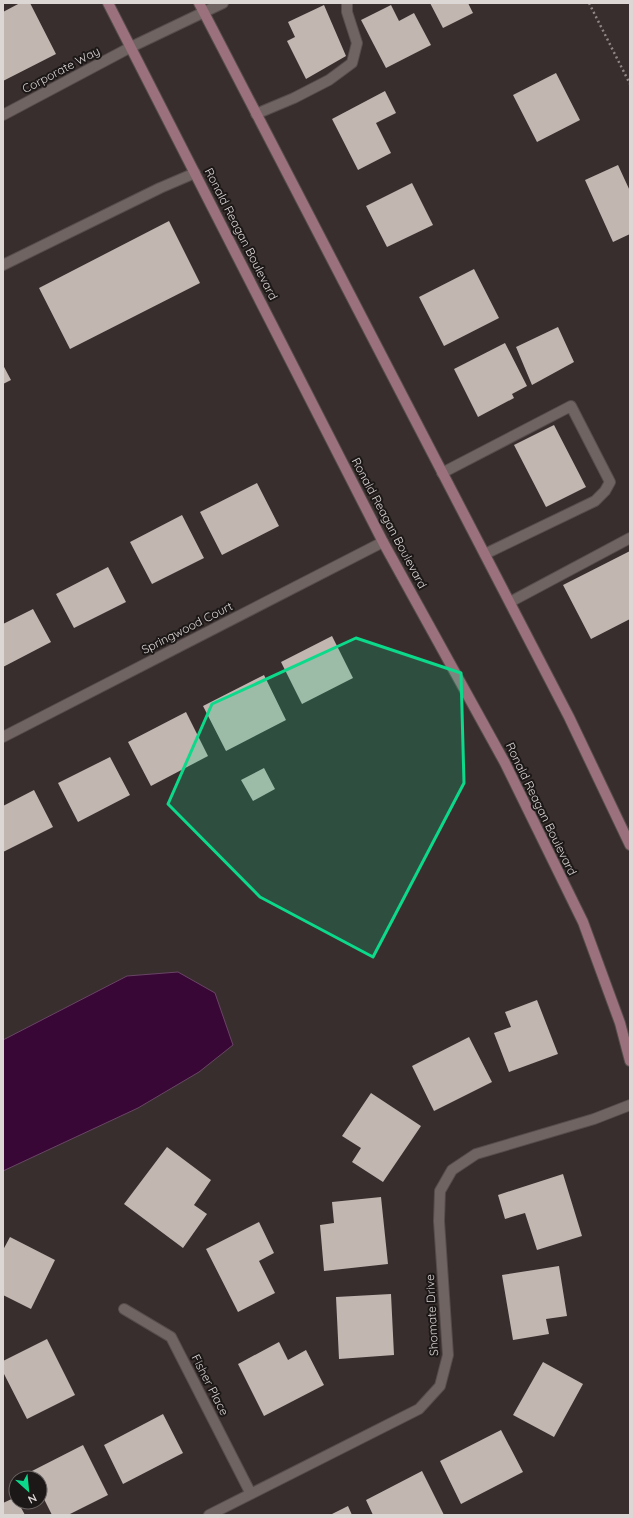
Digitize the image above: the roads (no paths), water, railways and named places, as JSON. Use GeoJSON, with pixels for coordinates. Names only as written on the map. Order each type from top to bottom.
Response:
{"type":"FeatureCollection","features":[{"type":"Feature","properties":{"kind":"main road","name":"Ronald Reagan Boulevard"},"geometry":{"type":"LineString","coordinates":[[108,3],[383,542],[505,763],[583,922],[620,1023],[630,1061]]}},
{"type":"Feature","properties":{"kind":"main road"},"geometry":{"type":"LineString","coordinates":[[199,3],[569,717],[630,845]]}},
{"type":"Feature","properties":{"kind":"street","name":"Corporate Way"},"geometry":{"type":"LineString","coordinates":[[3,116],[131,47],[223,3]]}},
{"type":"Feature","properties":{"kind":"street"},"geometry":{"type":"LineString","coordinates":[[256,114],[294,98],[329,80],[352,63],[357,43],[347,12],[347,3]]}},
{"type":"Feature","properties":{"kind":"street"},"geometry":{"type":"LineString","coordinates":[[3,266],[160,188],[195,173]]}},
{"type":"Feature","properties":{"kind":"street"},"geometry":{"type":"LineString","coordinates":[[442,473],[571,406],[610,482],[606,491],[595,501],[485,554]]}},
{"type":"Feature","properties":{"kind":"street"},"geometry":{"type":"LineString","coordinates":[[510,602],[630,538]]}},
{"type":"Feature","properties":{"kind":"street","name":"Springwood Court"},"geometry":{"type":"LineString","coordinates":[[3,737],[383,542]]}},
{"type":"Feature","properties":{"kind":"street","name":"Shomate Drive"},"geometry":{"type":"LineString","coordinates":[[210,1515],[419,1409],[440,1386],[448,1355],[439,1221],[440,1191],[452,1170],[476,1154],[594,1119],[630,1105]]}},
{"type":"Feature","properties":{"kind":"street","name":"Fisher Place"},"geometry":{"type":"LineString","coordinates":[[124,1309],[171,1338],[251,1494]]}}]}
